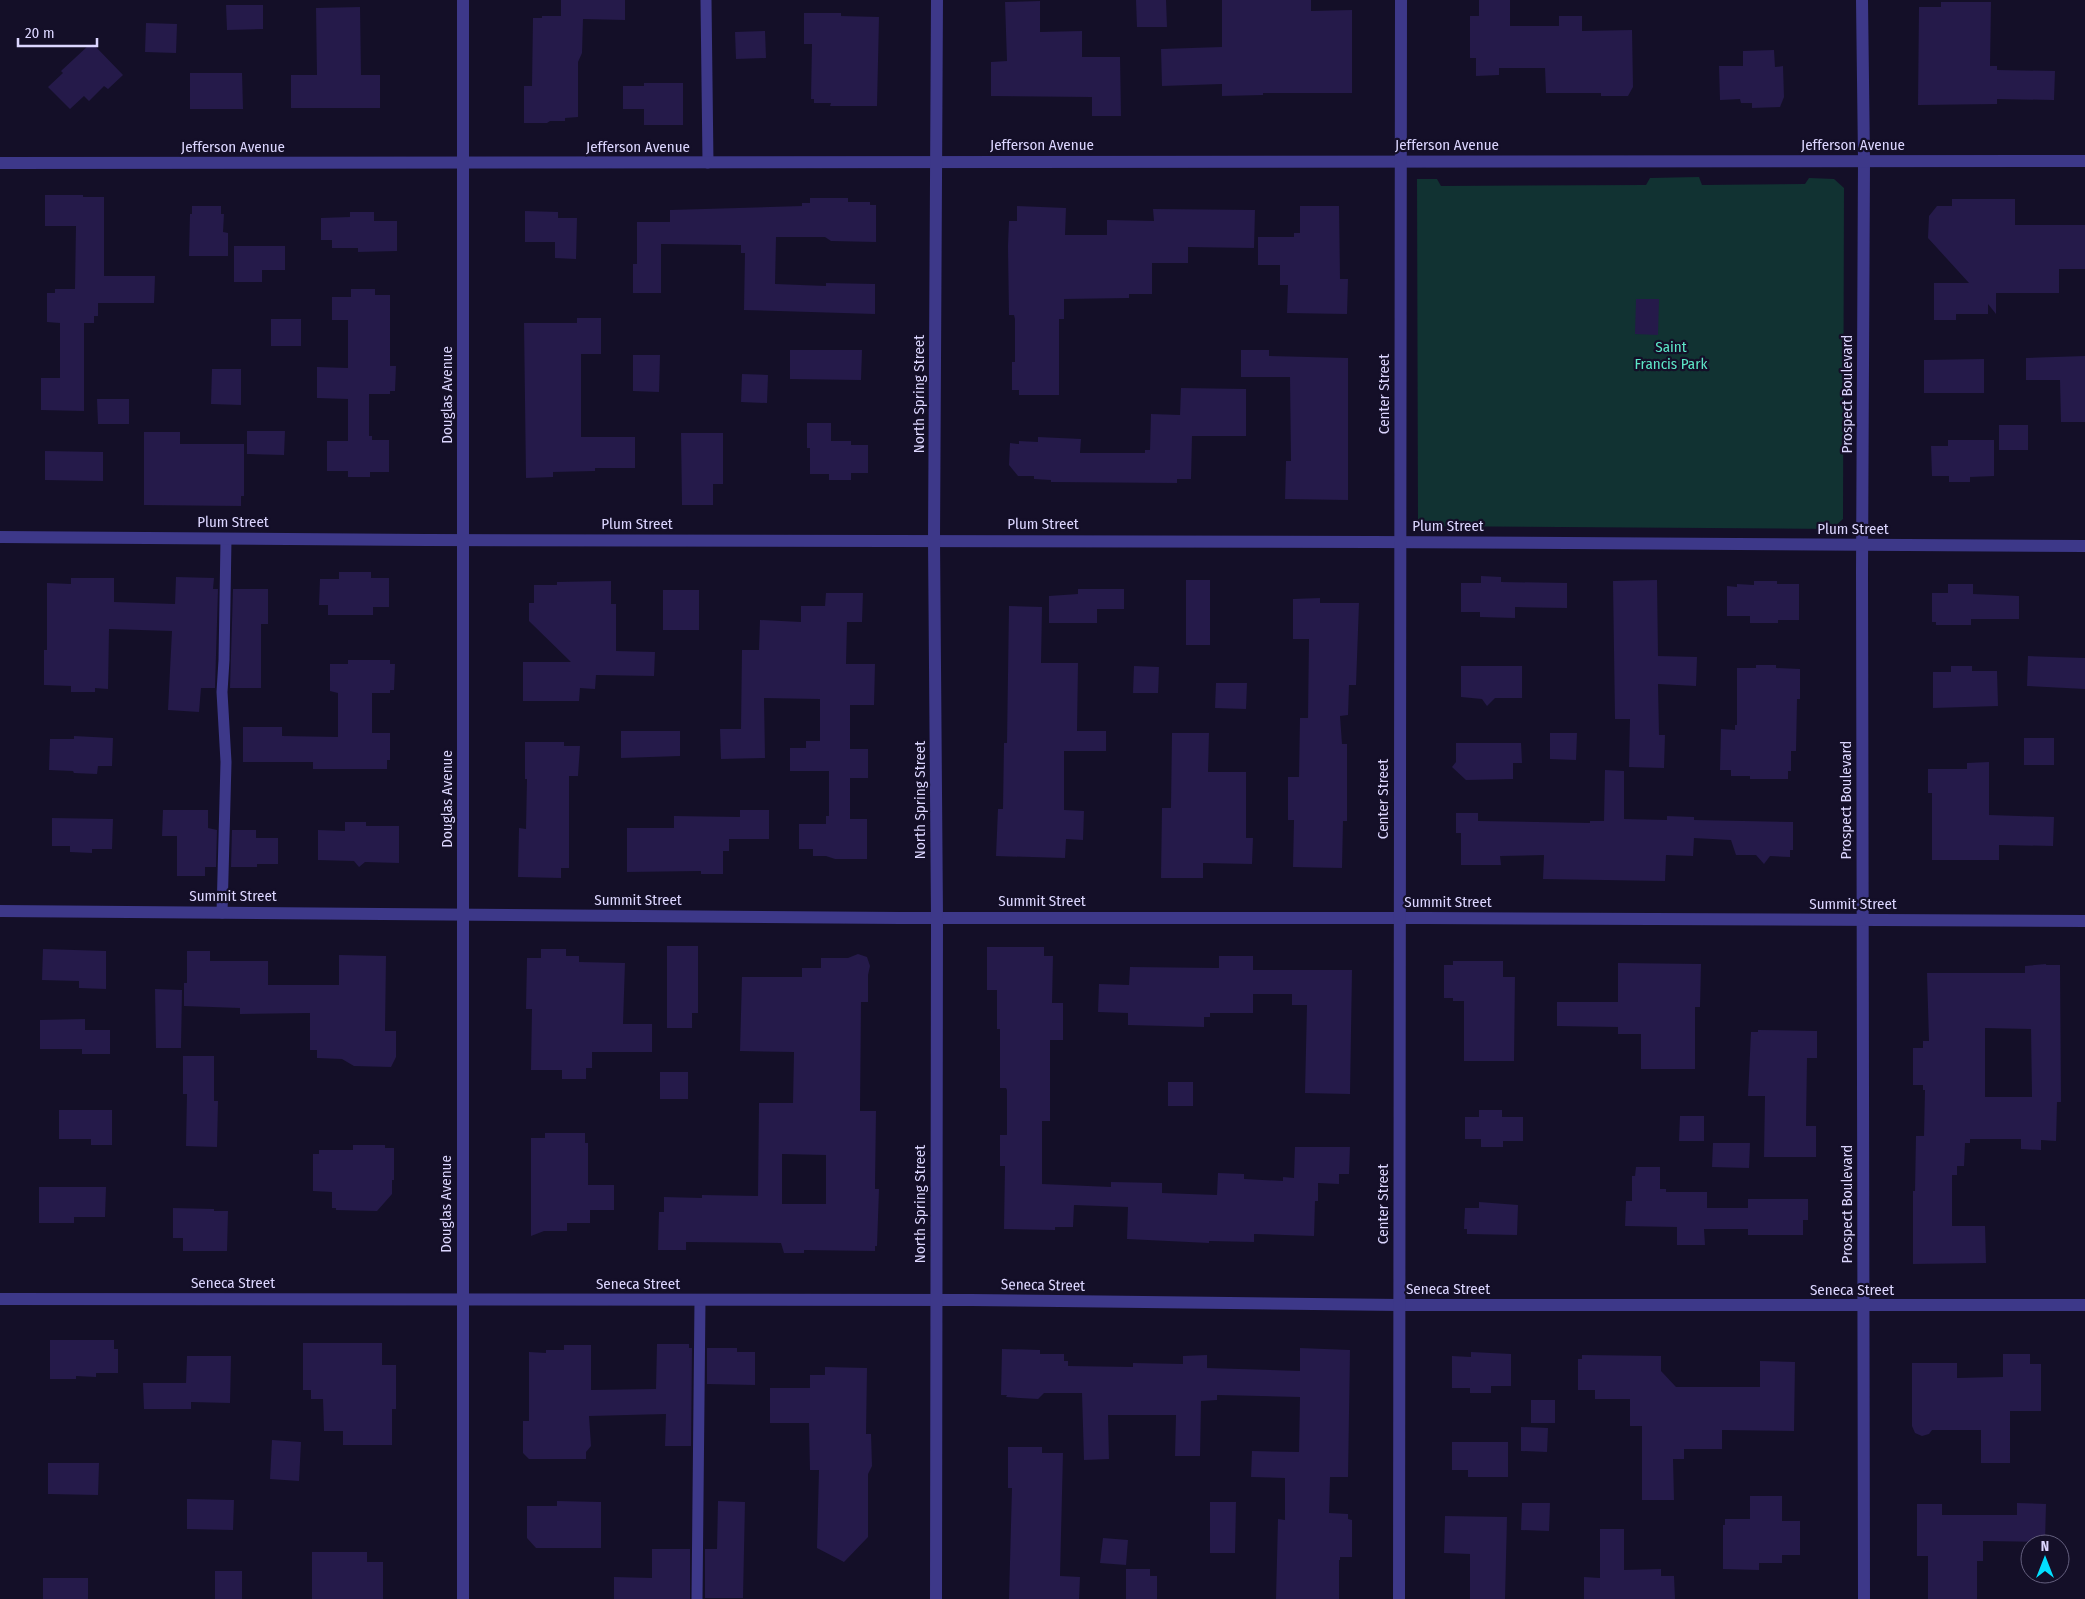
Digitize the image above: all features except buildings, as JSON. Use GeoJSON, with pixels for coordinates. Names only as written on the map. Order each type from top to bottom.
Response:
{"type":"FeatureCollection","features":[{"type":"Feature","properties":{"kind":"street","name":"Douglas Avenue"},"geometry":{"type":"LineString","coordinates":[[463,0],[463,1599]]}},
{"type":"Feature","properties":{"kind":"street","name":"North Spring Street"},"geometry":{"type":"LineString","coordinates":[[936,1599],[937,918],[934,540],[937,0]]}},
{"type":"Feature","properties":{"kind":"street","name":"Center Street"},"geometry":{"type":"LineString","coordinates":[[1398,1599],[1401,0]]}},
{"type":"Feature","properties":{"kind":"street","name":"Prospect Boulevard"},"geometry":{"type":"LineString","coordinates":[[1862,0],[1864,160],[1862,546],[1864,1599]]}},
{"type":"Feature","properties":{"kind":"street","name":"Jefferson Avenue"},"geometry":{"type":"LineString","coordinates":[[0,163],[2085,161]]}},
{"type":"Feature","properties":{"kind":"street","name":"Plum Street"},"geometry":{"type":"LineString","coordinates":[[0,537],[2085,546]]}},
{"type":"Feature","properties":{"kind":"street","name":"Summit Street"},"geometry":{"type":"LineString","coordinates":[[0,911],[937,918],[2085,921]]}},
{"type":"Feature","properties":{"kind":"street","name":"Seneca Street"},"geometry":{"type":"LineString","coordinates":[[0,1299],[936,1300],[1399,1305],[2085,1305]]}},
{"type":"Feature","properties":{"kind":"lane"},"geometry":{"type":"LineString","coordinates":[[706,0],[708,163]]}},
{"type":"Feature","properties":{"kind":"lane"},"geometry":{"type":"LineString","coordinates":[[222,912],[226,762],[222,692],[226,539]]}},
{"type":"Feature","properties":{"kind":"lane"},"geometry":{"type":"LineString","coordinates":[[698,1599],[700,1300]]}},
{"type":"Feature","properties":{"kind":"green space","name":"Saint Francis Park"},"geometry":{"type":"Polygon","coordinates":[[[1699,177],[1702,185],[1805,184],[1809,178],[1834,179],[1844,188],[1843,519],[1832,529],[1418,526],[1417,179],[1437,179],[1441,186],[1646,185],[1650,178],[1699,177]]]}}]}
